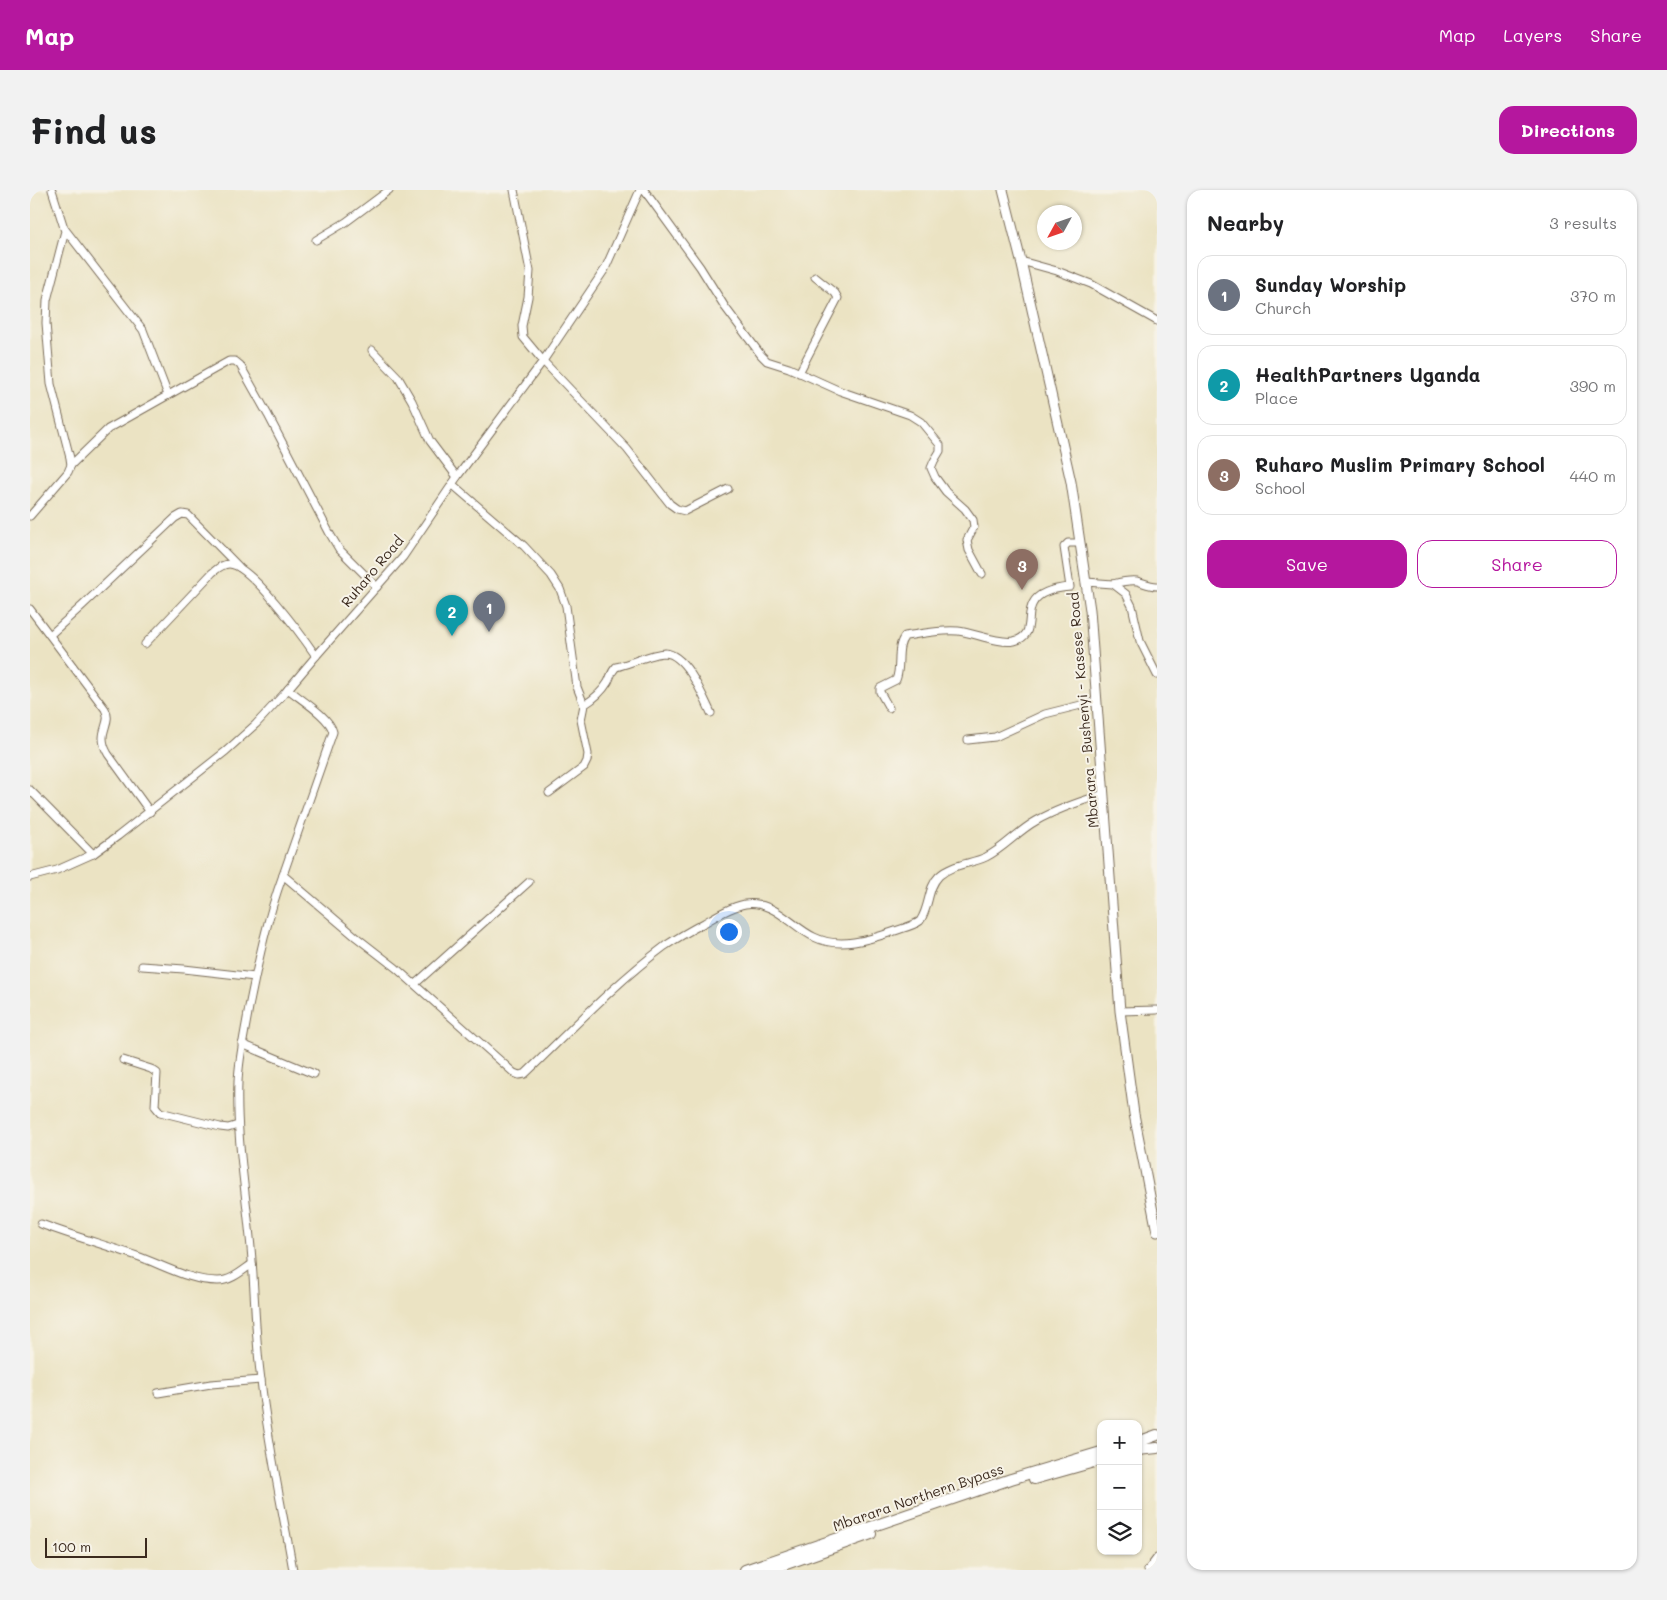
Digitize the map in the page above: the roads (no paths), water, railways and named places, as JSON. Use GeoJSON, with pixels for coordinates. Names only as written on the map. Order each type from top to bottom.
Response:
{"type":"FeatureCollection","features":[{"type":"Feature","properties":{"kind":"highway"},"geometry":{"type":"LineString","coordinates":[[1142,1441],[1157,1435]]}},
{"type":"Feature","properties":{"kind":"highway"},"geometry":{"type":"LineString","coordinates":[[1142,1450],[1157,1448]]}},
{"type":"Feature","properties":{"kind":"highway","name":"Mbarara Northern Bypass"},"geometry":{"type":"LineString","coordinates":[[745,1570],[1010,1479],[1097,1453]]}},
{"type":"Feature","properties":{"kind":"highway"},"geometry":{"type":"LineString","coordinates":[[769,1570],[948,1507],[1097,1461]]}},
{"type":"Feature","properties":{"kind":"main road","name":"Mbarara - Bushenyi - Kasese Road"},"geometry":{"type":"LineString","coordinates":[[1004,190],[1071,482],[1086,582],[1090,610],[1120,1011],[1134,1114],[1157,1232]]}},
{"type":"Feature","properties":{"kind":"street"},"geometry":{"type":"LineString","coordinates":[[30,516],[68,472],[70,465],[69,452],[51,384],[46,324],[47,300],[64,237],[64,228],[52,190]]}},
{"type":"Feature","properties":{"kind":"street"},"geometry":{"type":"LineString","coordinates":[[316,240],[346,222],[389,190]]}},
{"type":"Feature","properties":{"kind":"street"},"geometry":{"type":"LineString","coordinates":[[514,190],[530,271],[522,332],[528,344],[627,450],[663,496],[677,509],[685,511],[728,489]]}},
{"type":"Feature","properties":{"kind":"street","name":"Ruharo Road"},"geometry":{"type":"LineString","coordinates":[[30,877],[57,870],[93,854],[150,812],[256,724],[288,689],[403,557],[452,484],[542,361],[605,269],[640,190]]}},
{"type":"Feature","properties":{"kind":"street"},"geometry":{"type":"LineString","coordinates":[[644,190],[700,267],[725,307],[761,355],[768,361],[840,391],[910,415],[921,422],[940,445],[940,451],[932,468],[935,477],[946,492],[966,509],[974,520],[974,527],[967,540],[971,555],[982,574]]}},
{"type":"Feature","properties":{"kind":"street"},"geometry":{"type":"LineString","coordinates":[[64,228],[144,330],[168,395]]}},
{"type":"Feature","properties":{"kind":"street"},"geometry":{"type":"LineString","coordinates":[[1021,261],[1057,271],[1091,284],[1157,321]]}},
{"type":"Feature","properties":{"kind":"street"},"geometry":{"type":"LineString","coordinates":[[799,373],[838,298],[836,292],[815,277]]}},
{"type":"Feature","properties":{"kind":"street"},"geometry":{"type":"LineString","coordinates":[[372,350],[405,388],[430,441],[457,478]]}},
{"type":"Feature","properties":{"kind":"street"},"geometry":{"type":"LineString","coordinates":[[70,465],[108,429],[229,362],[238,363],[268,415],[339,549],[377,586]]}},
{"type":"Feature","properties":{"kind":"street"},"geometry":{"type":"LineString","coordinates":[[452,484],[524,546],[551,575],[560,589],[566,606],[577,687],[584,704],[581,720],[588,754],[584,767],[549,793]]}},
{"type":"Feature","properties":{"kind":"street"},"geometry":{"type":"LineString","coordinates":[[50,635],[175,518],[182,514],[188,515],[266,592],[300,632],[316,656]]}},
{"type":"Feature","properties":{"kind":"street"},"geometry":{"type":"LineString","coordinates":[[889,708],[880,692],[880,688],[896,680],[899,673],[900,644],[905,636],[956,631],[1004,641],[1014,641],[1020,638],[1027,633],[1032,603],[1044,593],[1070,587],[1064,547],[1068,543],[1080,543]]}},
{"type":"Feature","properties":{"kind":"street"},"geometry":{"type":"LineString","coordinates":[[145,644],[212,573],[224,565],[230,564],[239,567]]}},
{"type":"Feature","properties":{"kind":"street"},"geometry":{"type":"LineString","coordinates":[[1086,582],[1113,584],[1129,580],[1149,586],[1157,586]]}},
{"type":"Feature","properties":{"kind":"street"},"geometry":{"type":"LineString","coordinates":[[1113,584],[1126,594],[1132,606],[1140,642],[1157,676]]}},
{"type":"Feature","properties":{"kind":"street"},"geometry":{"type":"LineString","coordinates":[[30,609],[108,714],[103,738],[104,747],[150,812]]}},
{"type":"Feature","properties":{"kind":"street"},"geometry":{"type":"LineString","coordinates":[[584,704],[600,693],[608,681],[610,673],[616,667],[664,653],[674,655],[688,670],[711,713]]}},
{"type":"Feature","properties":{"kind":"street"},"geometry":{"type":"LineString","coordinates":[[288,689],[319,714],[330,725],[333,732],[269,919],[242,1044],[238,1081],[238,1125],[250,1230],[261,1380],[293,1570]]}},
{"type":"Feature","properties":{"kind":"street"},"geometry":{"type":"LineString","coordinates":[[968,740],[995,737],[1045,714],[1097,701]]}},
{"type":"Feature","properties":{"kind":"street"},"geometry":{"type":"LineString","coordinates":[[30,790],[93,854]]}},
{"type":"Feature","properties":{"kind":"street"},"geometry":{"type":"LineString","coordinates":[[283,875],[415,984],[514,1073],[523,1075],[607,995],[665,946],[723,912],[743,904],[756,903],[785,916],[815,938],[833,943],[853,942],[876,937],[920,921],[933,884],[946,870],[985,858],[1035,821],[1076,803],[1104,794]]}},
{"type":"Feature","properties":{"kind":"street"},"geometry":{"type":"LineString","coordinates":[[415,984],[529,882]]}},
{"type":"Feature","properties":{"kind":"street"},"geometry":{"type":"LineString","coordinates":[[142,966],[184,968],[255,977]]}},
{"type":"Feature","properties":{"kind":"street"},"geometry":{"type":"LineString","coordinates":[[1120,1011],[1157,1010]]}},
{"type":"Feature","properties":{"kind":"street"},"geometry":{"type":"LineString","coordinates":[[242,1044],[314,1074]]}},
{"type":"Feature","properties":{"kind":"street"},"geometry":{"type":"LineString","coordinates":[[123,1060],[151,1069],[157,1073],[155,1106],[160,1112],[220,1127],[228,1128],[238,1125]]}},
{"type":"Feature","properties":{"kind":"street"},"geometry":{"type":"LineString","coordinates":[[41,1224],[138,1256],[184,1275],[206,1280],[232,1278],[252,1264]]}},
{"type":"Feature","properties":{"kind":"street"},"geometry":{"type":"LineString","coordinates":[[158,1393],[211,1384],[261,1380]]}},
{"type":"Feature","properties":{"kind":"street"},"geometry":{"type":"LineString","coordinates":[[1148,1570],[1157,1558]]}},
{"type":"Feature","properties":{"kind":"place","name":"Ruharo Muslim Primary School"},"geometry":{"type":"Point","coordinates":[1022,590]}},
{"type":"Feature","properties":{"kind":"place","name":"Sunday Worship"},"geometry":{"type":"Point","coordinates":[489,632]}},
{"type":"Feature","properties":{"kind":"place","name":"HealthPartners Uganda"},"geometry":{"type":"Point","coordinates":[452,636]}}]}
